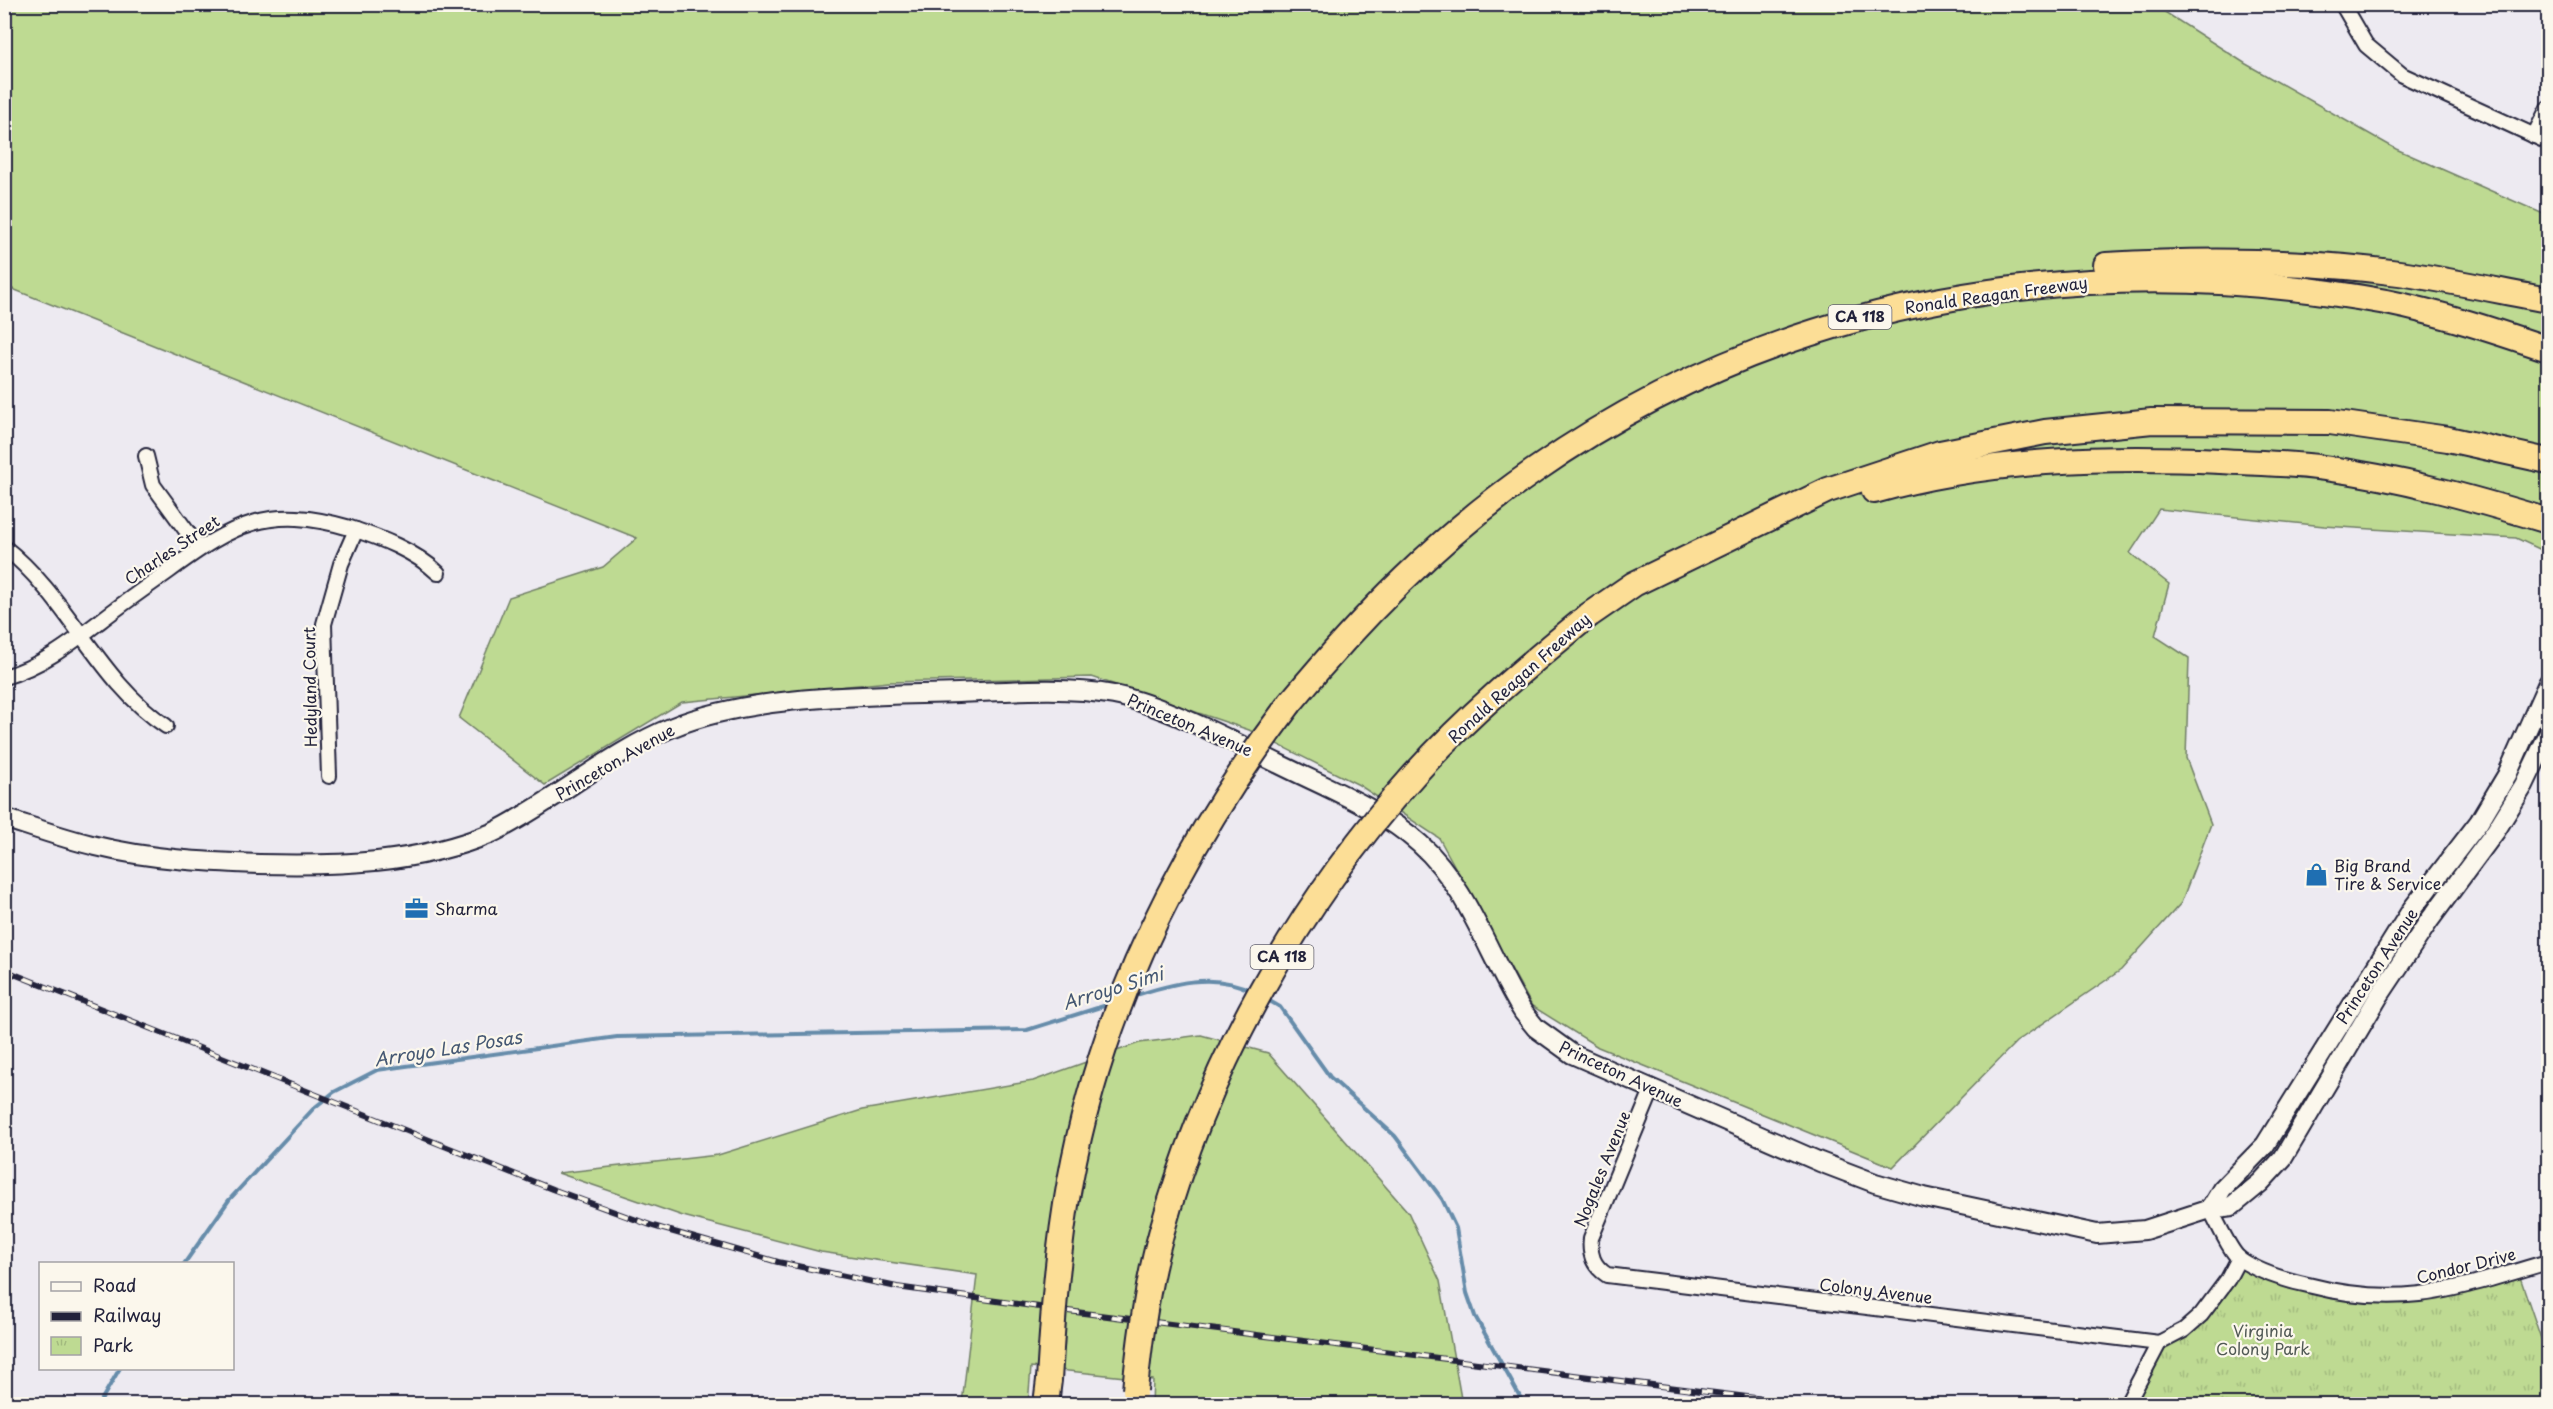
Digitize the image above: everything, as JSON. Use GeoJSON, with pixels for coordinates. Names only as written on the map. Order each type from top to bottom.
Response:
{"type":"FeatureCollection","features":[{"type":"Feature","properties":{"kind":"highway"},"geometry":{"type":"LineString","coordinates":[[1878,312],[1942,291],[1983,283],[2080,267],[2174,261],[2333,266],[2401,273],[2548,300]]}},
{"type":"Feature","properties":{"kind":"highway","name":"Ronald Reagan Freeway"},"geometry":{"type":"LineString","coordinates":[[1047,1404],[1056,1270],[1070,1181],[1082,1127],[1116,1013],[1145,942],[1199,837],[1240,771],[1290,703],[1339,643],[1385,595],[1443,542],[1532,472],[1582,439],[1714,368],[1775,343],[1878,312],[1988,293],[2071,283],[2124,280],[2220,281],[2297,288],[2390,303],[2548,348]]}},
{"type":"Feature","properties":{"kind":"highway","name":"Ronald Reagan Freeway"},"geometry":{"type":"LineString","coordinates":[[1135,1397],[1141,1331],[1156,1256],[1187,1157],[1222,1068],[1292,940],[1322,892],[1367,830],[1415,774],[1497,693],[1588,615],[1634,584],[1828,490],[1940,453],[2045,432],[2152,421],[2330,422],[2448,439],[2548,461]]}},
{"type":"Feature","properties":{"kind":"highway"},"geometry":{"type":"LineString","coordinates":[[1784,511],[1819,506],[1903,483],[1979,469],[2060,462],[2182,460],[2322,467],[2459,495],[2548,521]]}},
{"type":"Feature","properties":{"kind":"street"},"geometry":{"type":"LineString","coordinates":[[2342,4],[2366,45],[2402,75],[2548,142]]}},
{"type":"Feature","properties":{"kind":"street"},"geometry":{"type":"LineString","coordinates":[[2534,136],[2548,108]]}},
{"type":"Feature","properties":{"kind":"street"},"geometry":{"type":"LineString","coordinates":[[146,456],[153,485],[199,548]]}},
{"type":"Feature","properties":{"kind":"street","name":"Charles Street"},"geometry":{"type":"LineString","coordinates":[[4,677],[32,667],[82,635],[199,548],[229,530],[257,521],[284,518],[316,519],[356,530],[418,556],[438,573]]}},
{"type":"Feature","properties":{"kind":"street","name":"Hedyland Court"},"geometry":{"type":"LineString","coordinates":[[329,776],[324,624],[341,564],[356,530]]}},
{"type":"Feature","properties":{"kind":"street"},"geometry":{"type":"LineString","coordinates":[[4,547],[38,576],[132,701],[166,726]]}},
{"type":"Feature","properties":{"kind":"street","name":"Princeton Avenue"},"geometry":{"type":"LineString","coordinates":[[2210,1209],[2222,1189],[2265,1145],[2406,919],[2479,822],[2507,775],[2548,683]]}},
{"type":"Feature","properties":{"kind":"street","name":"Princeton Avenue"},"geometry":{"type":"LineString","coordinates":[[4,818],[95,846],[177,860],[316,865],[389,862],[456,847],[492,833],[644,741],[672,727],[726,712],[830,697],[1008,691],[1083,691],[1114,695],[1144,703],[1235,743],[1363,805],[1421,844],[1454,885],[1512,995],[1536,1028],[1572,1054],[1875,1183],[1924,1197],[2097,1234],[2137,1231],[2210,1209],[2232,1206],[2260,1183],[2283,1158],[2379,996],[2429,921],[2495,832],[2524,785],[2548,735]]}},
{"type":"Feature","properties":{"kind":"street","name":"Nogales Avenue"},"geometry":{"type":"LineString","coordinates":[[1593,1262],[1589,1250],[1591,1238],[1652,1090]]}},
{"type":"Feature","properties":{"kind":"street"},"geometry":{"type":"LineString","coordinates":[[2127,1404],[2159,1343],[2184,1330],[2201,1315],[2228,1279],[2239,1258],[2210,1209]]}},
{"type":"Feature","properties":{"kind":"street","name":"Condor Drive"},"geometry":{"type":"LineString","coordinates":[[2239,1258],[2278,1278],[2343,1294],[2372,1297],[2402,1297],[2441,1292],[2548,1262]]}},
{"type":"Feature","properties":{"kind":"street","name":"Colony Avenue"},"geometry":{"type":"LineString","coordinates":[[1593,1262],[1600,1270],[1618,1276],[2159,1343]]}},
{"type":"Feature","properties":{"kind":"green space"},"geometry":{"type":"Polygon","coordinates":[[[4,5],[2154,5],[2246,64],[2396,149],[2548,216],[2548,553],[2516,538],[2324,526],[2159,509],[2130,553],[2169,584],[2155,636],[2189,658],[2186,758],[2211,824],[2181,903],[2121,970],[2016,1042],[1893,1167],[1598,1047],[1532,1006],[1439,838],[1359,785],[1249,730],[1092,677],[889,682],[682,702],[545,785],[459,718],[509,597],[603,567],[637,538],[5,286],[4,5]]]}},
{"type":"Feature","properties":{"kind":"green space"},"geometry":{"type":"Polygon","coordinates":[[[1201,1035],[1268,1053],[1408,1212],[1440,1281],[1462,1404],[1350,1404],[1337,1398],[1256,1404],[1152,1404],[1153,1380],[1031,1367],[1028,1404],[962,1404],[977,1275],[821,1252],[683,1216],[558,1173],[718,1155],[862,1110],[1033,1081],[1139,1043],[1201,1035]]]}},
{"type":"Feature","properties":{"kind":"green space","name":"Virginia Colony Park"},"geometry":{"type":"Polygon","coordinates":[[[2239,1258],[2278,1278],[2372,1297],[2518,1271],[2548,1359],[2548,1404],[2127,1404],[2159,1343],[2184,1330],[2239,1258]]]}},
{"type":"Feature","properties":{"kind":"waterway","name":"Arroyo Simi"},"geometry":{"type":"LineString","coordinates":[[1131,997],[1176,984],[1207,981],[1237,985],[1252,991]]}},
{"type":"Feature","properties":{"kind":"waterway","name":"Arroyo Simi"},"geometry":{"type":"LineString","coordinates":[[1266,999],[1280,1007],[1330,1077],[1395,1136],[1442,1199],[1456,1228],[1467,1293],[1475,1316],[1524,1404]]}},
{"type":"Feature","properties":{"kind":"waterway","name":"Arroyo Las Posas"},"geometry":{"type":"LineString","coordinates":[[185,1262],[229,1200],[314,1108],[334,1092],[377,1070],[617,1037],[1027,1030],[1110,1004]]}},
{"type":"Feature","properties":{"kind":"waterway","name":"Arroyo Las Posas"},"geometry":{"type":"LineString","coordinates":[[99,1404],[119,1370]]}},
{"type":"Feature","properties":{"kind":"railway"},"geometry":{"type":"LineString","coordinates":[[4,970],[552,1189],[653,1226],[778,1262],[897,1287],[1068,1311],[1802,1404]]}},
{"type":"Feature","properties":{"kind":"place","name":"Big Brand Tire & Service"},"geometry":{"type":"Point","coordinates":[2316,875]}},
{"type":"Feature","properties":{"kind":"place","name":"Sharma"},"geometry":{"type":"Point","coordinates":[417,909]}}]}
